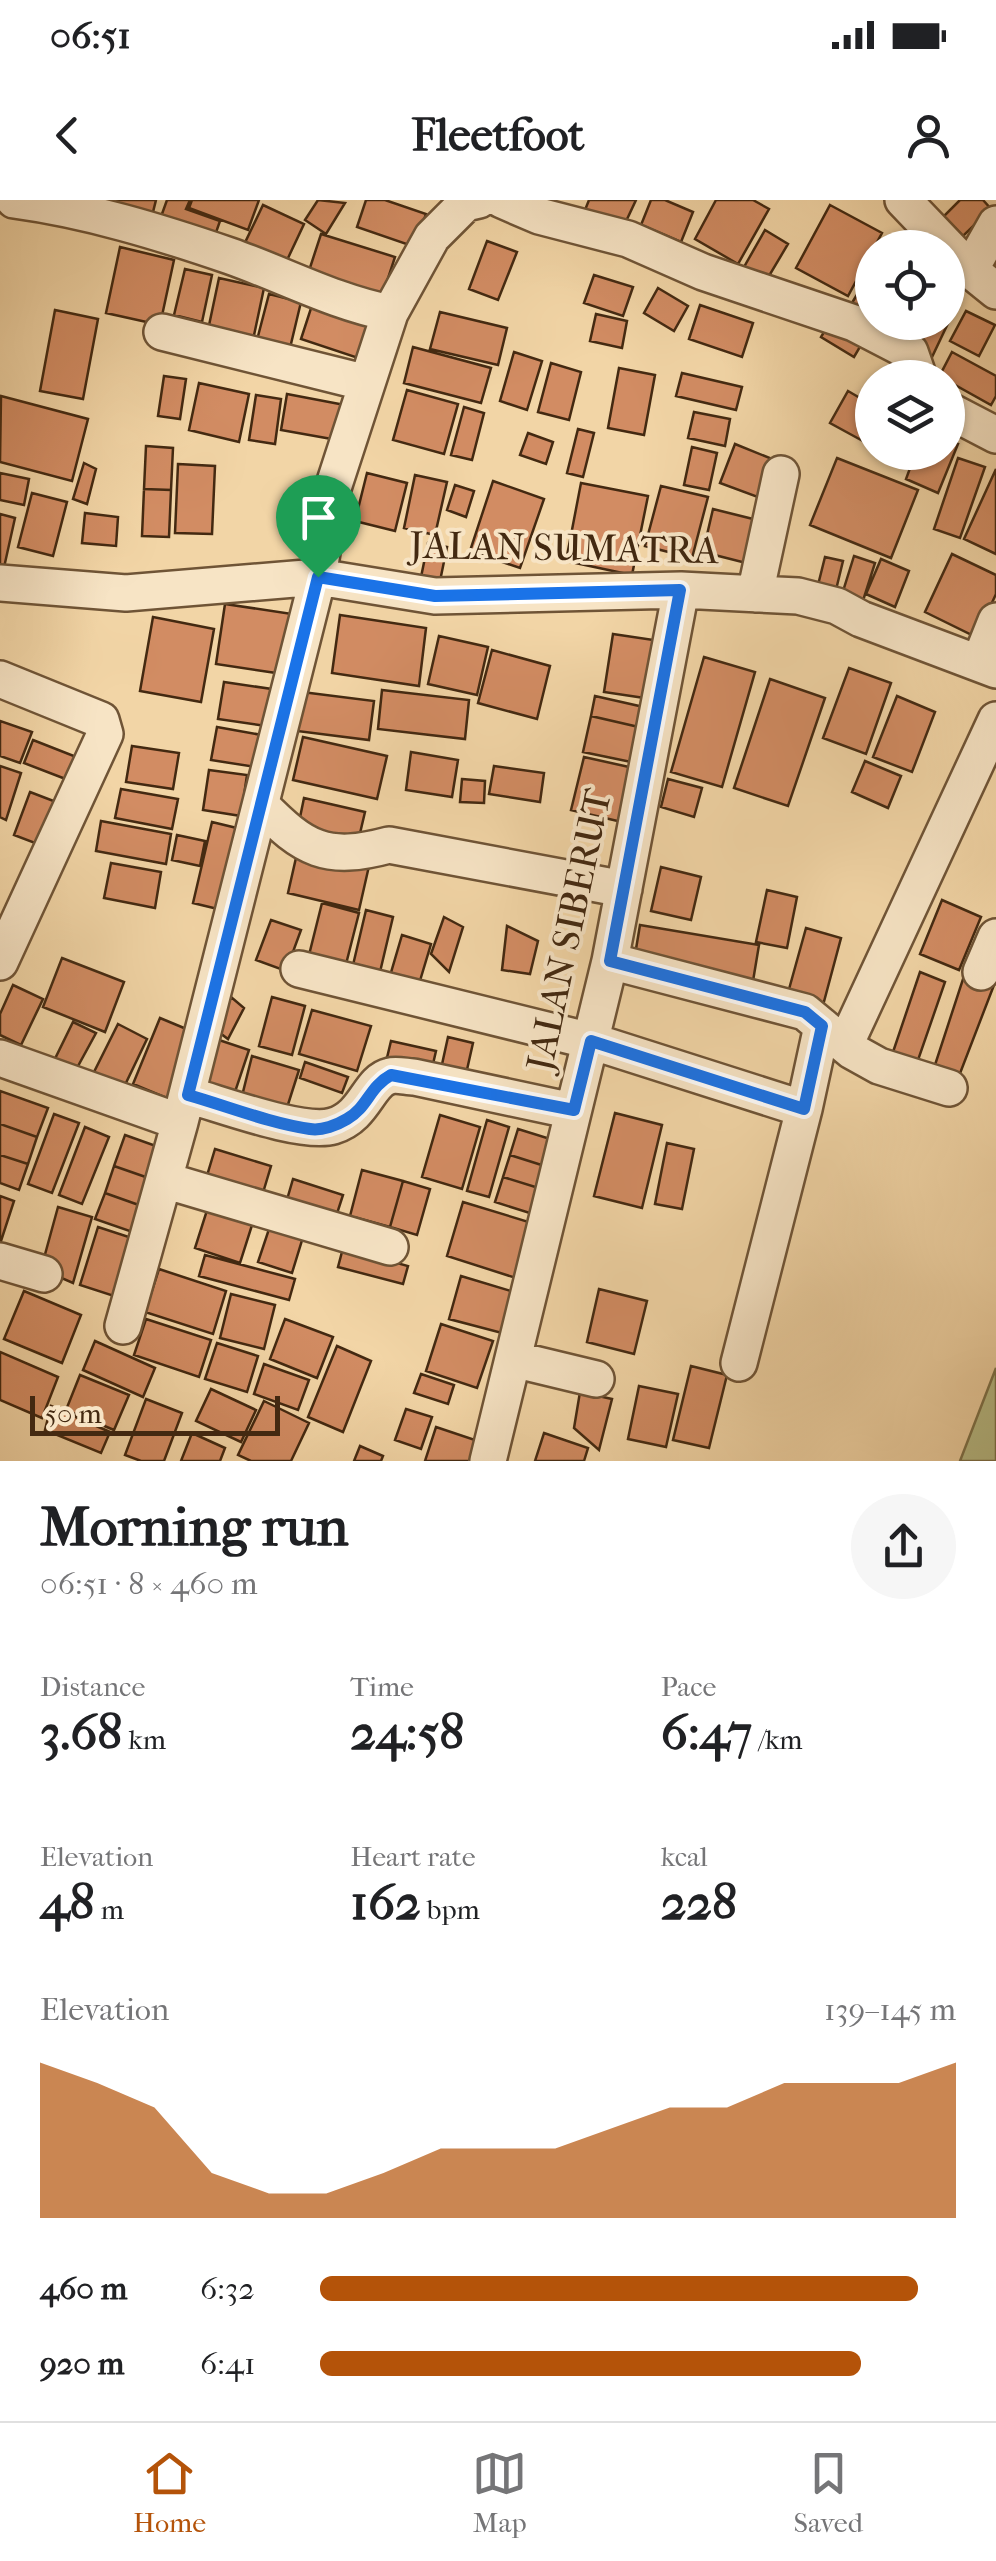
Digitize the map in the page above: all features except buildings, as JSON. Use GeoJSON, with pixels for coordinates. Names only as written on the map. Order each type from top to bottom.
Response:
{"type":"FeatureCollection","features":[{"type":"Feature","properties":{"kind":"street"},"geometry":{"type":"LineString","coordinates":[[14,200],[74,208],[230,256],[358,306],[390,313]]}},
{"type":"Feature","properties":{"kind":"street"},"geometry":{"type":"LineString","coordinates":[[123,1326],[184,1109],[318,577],[332,491],[390,313],[432,236],[466,203],[479,200]]}},
{"type":"Feature","properties":{"kind":"street"},"geometry":{"type":"LineString","coordinates":[[502,200],[538,216],[628,239],[704,272],[854,323],[910,352],[913,360]]}},
{"type":"Feature","properties":{"kind":"street"},"geometry":{"type":"LineString","coordinates":[[903,200],[983,280]]}},
{"type":"Feature","properties":{"kind":"street"},"geometry":{"type":"LineString","coordinates":[[983,280],[996,224]]}},
{"type":"Feature","properties":{"kind":"street"},"geometry":{"type":"LineString","coordinates":[[162,332],[367,383]]}},
{"type":"Feature","properties":{"kind":"street"},"geometry":{"type":"LineString","coordinates":[[965,419],[996,435]]}},
{"type":"Feature","properties":{"kind":"street"},"geometry":{"type":"LineString","coordinates":[[755,594],[782,474]]}},
{"type":"Feature","properties":{"kind":"street","name":"JALAN SUMATRA"},"geometry":{"type":"LineString","coordinates":[[0,583],[126,593],[318,577],[435,596],[680,590],[798,596],[838,606],[861,619],[988,665]]}},
{"type":"Feature","properties":{"kind":"street","name":"JALAN SIBERUT"},"geometry":{"type":"LineString","coordinates":[[488,1461],[610,961],[680,590]]}},
{"type":"Feature","properties":{"kind":"street"},"geometry":{"type":"LineString","coordinates":[[988,665],[996,621]]}},
{"type":"Feature","properties":{"kind":"street"},"geometry":{"type":"LineString","coordinates":[[0,679],[100,720],[105,734],[0,962]]}},
{"type":"Feature","properties":{"kind":"street"},"geometry":{"type":"LineString","coordinates":[[739,1362],[804,1109],[834,1035],[996,720]]}},
{"type":"Feature","properties":{"kind":"street"},"geometry":{"type":"LineString","coordinates":[[260,804],[293,838],[335,853],[358,854],[389,845],[624,890]]}},
{"type":"Feature","properties":{"kind":"street"},"geometry":{"type":"LineString","coordinates":[[981,972],[996,937]]}},
{"type":"Feature","properties":{"kind":"street"},"geometry":{"type":"LineString","coordinates":[[610,961],[805,1012],[879,1066],[948,1088]]}},
{"type":"Feature","properties":{"kind":"street"},"geometry":{"type":"LineString","coordinates":[[299,969],[591,1041],[804,1109]]}},
{"type":"Feature","properties":{"kind":"street"},"geometry":{"type":"LineString","coordinates":[[0,1058],[184,1109],[313,1130],[335,1126],[351,1117],[360,1110],[376,1083],[391,1075],[574,1110]]}},
{"type":"Feature","properties":{"kind":"street"},"geometry":{"type":"LineString","coordinates":[[164,1180],[390,1247]]}},
{"type":"Feature","properties":{"kind":"street"},"geometry":{"type":"LineString","coordinates":[[0,1261],[44,1274]]}},
{"type":"Feature","properties":{"kind":"street"},"geometry":{"type":"LineString","coordinates":[[513,1358],[596,1379]]}},
{"type":"Feature","properties":{"kind":"green space"},"geometry":{"type":"Polygon","coordinates":[[[996,1368],[996,1461],[960,1461],[996,1368]]]}},
{"type":"Feature","properties":{"kind":"route"},"geometry":{"type":"LineString","coordinates":[[318,577],[435,596],[680,590],[610,961],[805,1012],[822,1026],[804,1109],[591,1041],[574,1110],[391,1075],[376,1083],[360,1110],[351,1117],[335,1126],[313,1130],[188,1095],[318,577]]}}]}
